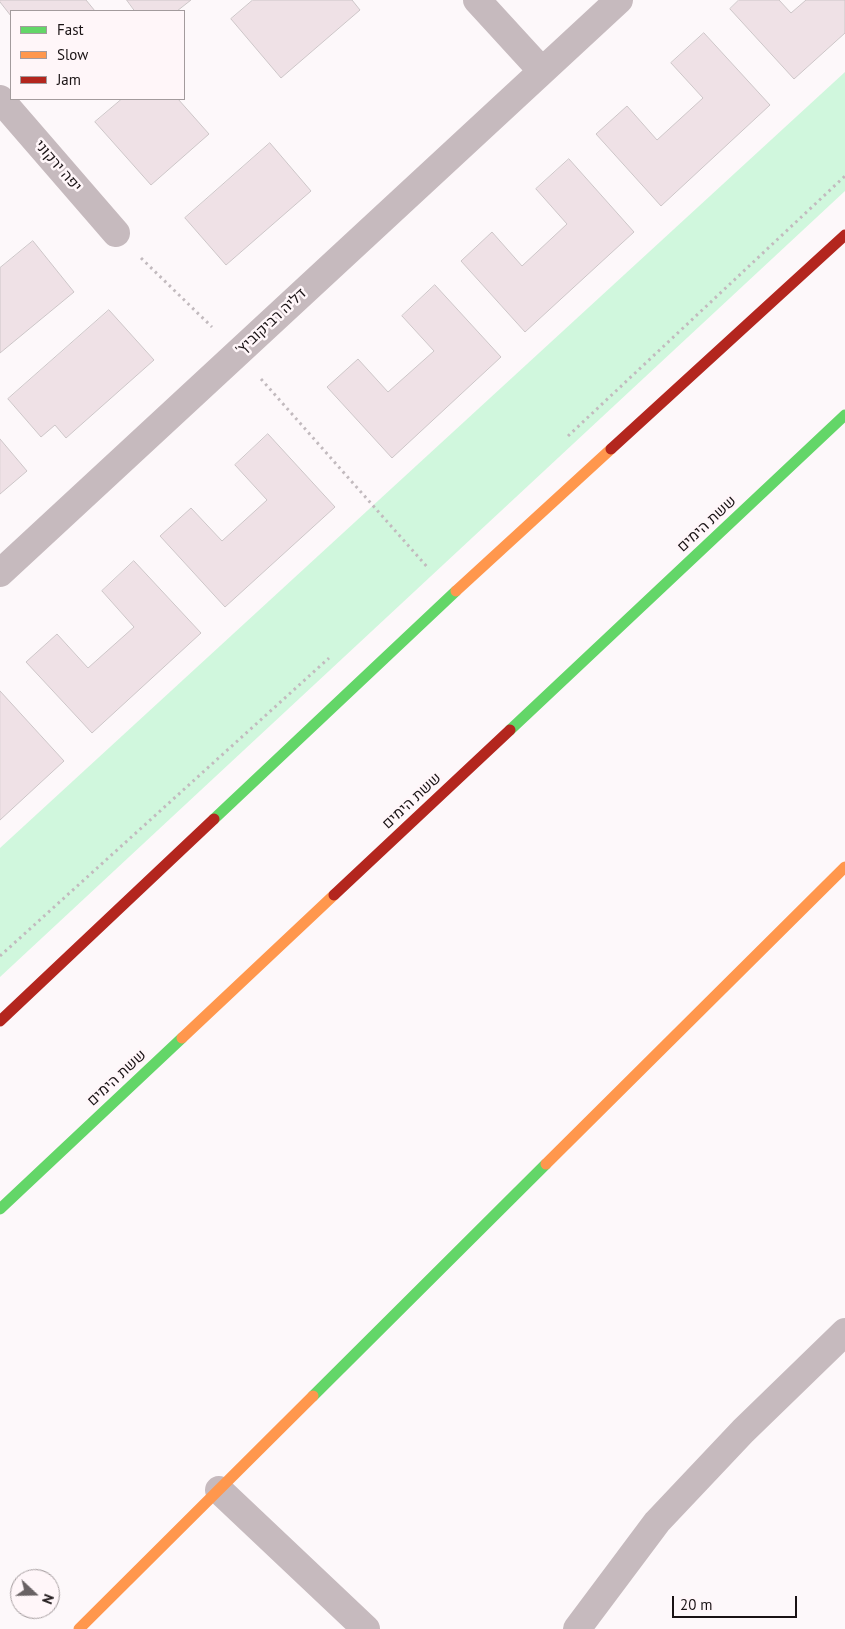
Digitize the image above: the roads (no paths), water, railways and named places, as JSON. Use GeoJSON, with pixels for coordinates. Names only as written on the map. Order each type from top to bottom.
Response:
{"type":"FeatureCollection","features":[{"type":"Feature","properties":{"kind":"main road"},"geometry":{"type":"LineString","coordinates":[[0,1022],[452,596],[845,235]]}},
{"type":"Feature","properties":{"kind":"main road","name":"ששת הימים"},"geometry":{"type":"LineString","coordinates":[[0,1209],[845,415]]}},
{"type":"Feature","properties":{"kind":"main road"},"geometry":{"type":"LineString","coordinates":[[79,1629],[845,867]]}},
{"type":"Feature","properties":{"kind":"street"},"geometry":{"type":"LineString","coordinates":[[477,0],[542,71]]}},
{"type":"Feature","properties":{"kind":"street","name":"'דליה רביקוביץ"},"geometry":{"type":"LineString","coordinates":[[0,573],[619,0]]}},
{"type":"Feature","properties":{"kind":"street","name":"יפה ירקוני"},"geometry":{"type":"LineString","coordinates":[[0,99],[116,233]]}},
{"type":"Feature","properties":{"kind":"street"},"geometry":{"type":"LineString","coordinates":[[576,1629],[656,1522],[743,1431],[845,1332]]}},
{"type":"Feature","properties":{"kind":"street"},"geometry":{"type":"LineString","coordinates":[[219,1490],[366,1629]]}}]}
